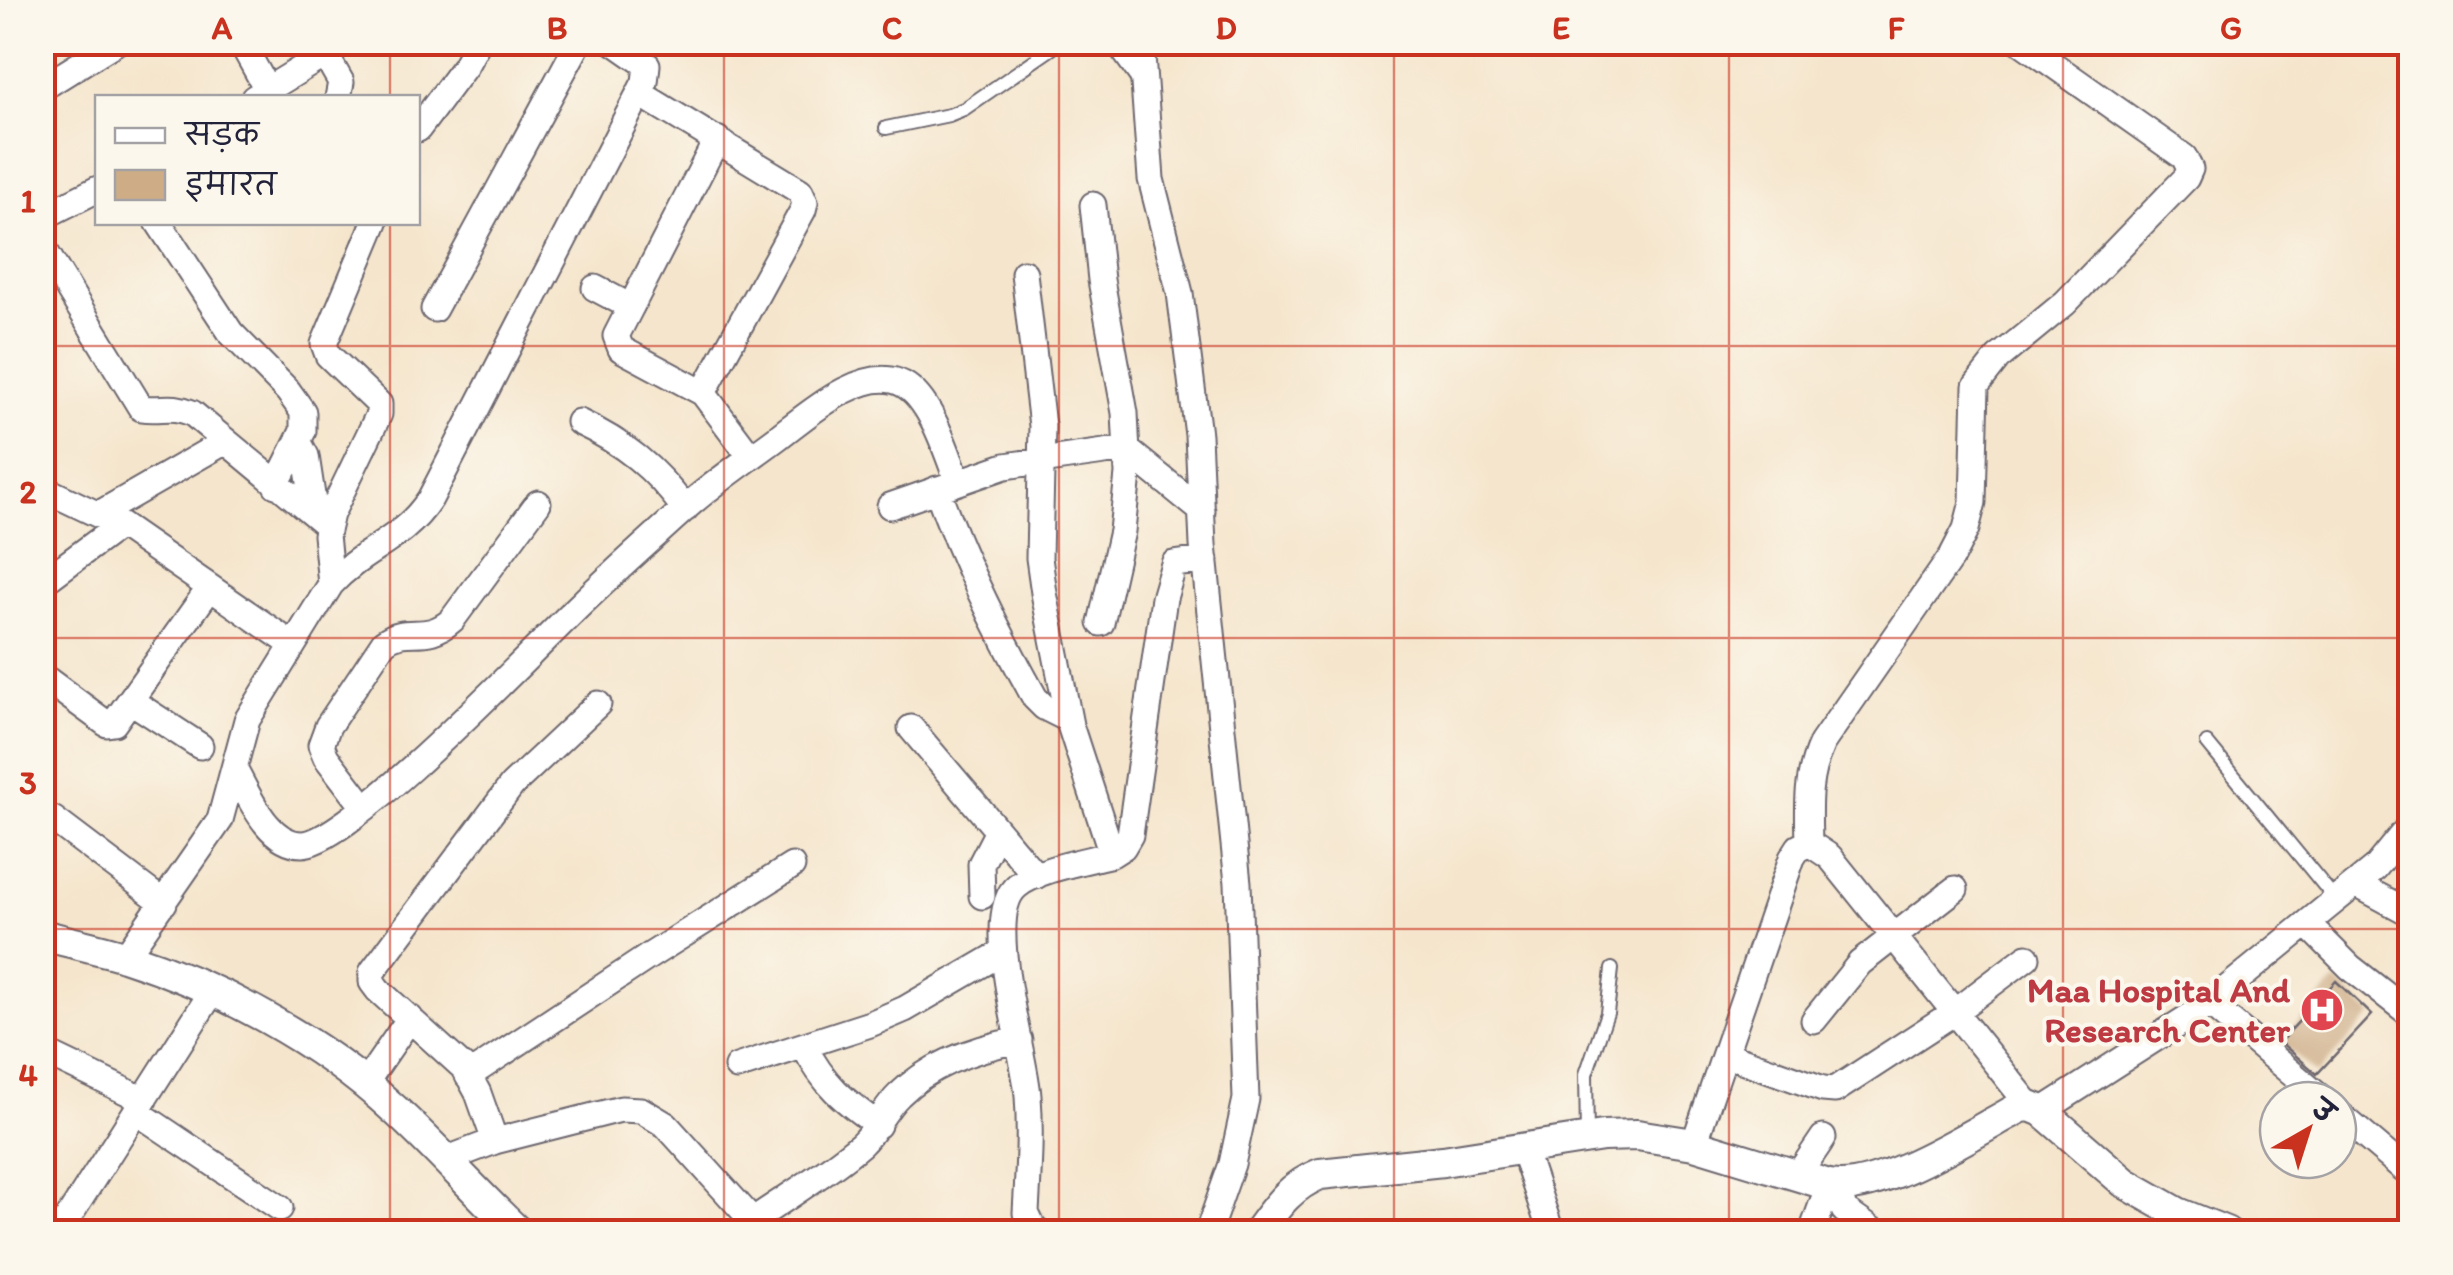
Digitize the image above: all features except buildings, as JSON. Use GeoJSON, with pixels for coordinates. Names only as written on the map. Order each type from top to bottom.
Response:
{"type":"FeatureCollection","features":[{"type":"Feature","properties":{"kind":"street"},"geometry":{"type":"LineString","coordinates":[[42,88],[116,42]]}},
{"type":"Feature","properties":{"kind":"street"},"geometry":{"type":"LineString","coordinates":[[241,42],[261,93],[335,48],[341,82],[339,95]]}},
{"type":"Feature","properties":{"kind":"street"},"geometry":{"type":"LineString","coordinates":[[420,126],[478,42]]}},
{"type":"Feature","properties":{"kind":"street"},"geometry":{"type":"LineString","coordinates":[[434,310],[579,42]]}},
{"type":"Feature","properties":{"kind":"street"},"geometry":{"type":"LineString","coordinates":[[125,957],[220,820],[247,720],[339,575],[416,521],[430,499],[648,72],[647,65],[614,42]]}},
{"type":"Feature","properties":{"kind":"street"},"geometry":{"type":"LineString","coordinates":[[1141,42],[1151,179],[1180,293],[1198,435],[1205,560],[1238,883],[1246,1099],[1232,1164],[1208,1232]]}},
{"type":"Feature","properties":{"kind":"street"},"geometry":{"type":"LineString","coordinates":[[1809,843],[1808,779],[1822,743],[1952,556],[1966,529],[1973,502],[1976,386],[1998,358],[2107,262],[2190,170],[2184,157],[2020,42]]}},
{"type":"Feature","properties":{"kind":"street"},"geometry":{"type":"LineString","coordinates":[[639,94],[800,191],[805,202],[703,393]]}},
{"type":"Feature","properties":{"kind":"street"},"geometry":{"type":"LineString","coordinates":[[717,140],[616,336],[621,349],[703,393],[751,457]]}},
{"type":"Feature","properties":{"kind":"street"},"geometry":{"type":"LineString","coordinates":[[42,217],[95,191]]}},
{"type":"Feature","properties":{"kind":"street"},"geometry":{"type":"LineString","coordinates":[[1094,205],[1101,280],[1125,413],[1128,474],[1122,531],[1102,624]]}},
{"type":"Feature","properties":{"kind":"street"},"geometry":{"type":"LineString","coordinates":[[160,225],[230,333],[288,391],[303,412],[303,431],[276,485]]}},
{"type":"Feature","properties":{"kind":"street"},"geometry":{"type":"LineString","coordinates":[[323,525],[379,414],[380,404],[328,356],[324,344],[374,225]]}},
{"type":"Feature","properties":{"kind":"street"},"geometry":{"type":"LineString","coordinates":[[42,246],[141,408],[155,410],[174,405],[192,413],[323,525]]}},
{"type":"Feature","properties":{"kind":"street"},"geometry":{"type":"LineString","coordinates":[[1024,273],[1042,426],[1039,558],[1068,720],[1112,854]]}},
{"type":"Feature","properties":{"kind":"street"},"geometry":{"type":"LineString","coordinates":[[595,288],[631,308]]}},
{"type":"Feature","properties":{"kind":"street"},"geometry":{"type":"LineString","coordinates":[[234,769],[267,825],[285,840],[303,844],[322,838],[409,772],[684,508],[818,406],[855,385],[882,379],[902,383],[916,395],[936,425],[955,540],[1018,667],[1044,707],[1068,720]]}},
{"type":"Feature","properties":{"kind":"street"},"geometry":{"type":"LineString","coordinates":[[579,422],[639,456],[664,480],[684,508]]}},
{"type":"Feature","properties":{"kind":"street"},"geometry":{"type":"LineString","coordinates":[[42,584],[109,520],[226,441]]}},
{"type":"Feature","properties":{"kind":"street"},"geometry":{"type":"LineString","coordinates":[[298,441],[306,456],[339,575]]}},
{"type":"Feature","properties":{"kind":"street"},"geometry":{"type":"LineString","coordinates":[[890,506],[1042,458],[1126,449],[1202,511]]}},
{"type":"Feature","properties":{"kind":"street"},"geometry":{"type":"LineString","coordinates":[[42,488],[109,520],[293,645]]}},
{"type":"Feature","properties":{"kind":"street"},"geometry":{"type":"LineString","coordinates":[[365,808],[326,758],[321,745],[328,726],[384,642],[393,635],[440,631],[452,620],[538,502]]}},
{"type":"Feature","properties":{"kind":"street"},"geometry":{"type":"LineString","coordinates":[[1038,1232],[1026,1213],[1028,1094],[1003,952],[1001,922],[1006,900],[1016,886],[1036,876],[1112,854],[1130,835],[1164,598],[1174,564],[1205,560]]}},
{"type":"Feature","properties":{"kind":"street"},"geometry":{"type":"LineString","coordinates":[[42,676],[107,724],[114,722],[209,589]]}},
{"type":"Feature","properties":{"kind":"street"},"geometry":{"type":"LineString","coordinates":[[131,701],[200,746]]}},
{"type":"Feature","properties":{"kind":"street"},"geometry":{"type":"LineString","coordinates":[[495,1141],[468,1076],[372,982],[372,972],[512,785],[598,704]]}},
{"type":"Feature","properties":{"kind":"street"},"geometry":{"type":"LineString","coordinates":[[911,728],[1036,876]]}},
{"type":"Feature","properties":{"kind":"street"},"geometry":{"type":"LineString","coordinates":[[53,819],[164,902]]}},
{"type":"Feature","properties":{"kind":"street"},"geometry":{"type":"LineString","coordinates":[[1258,1232],[1287,1194],[1320,1174],[1587,1139],[1636,1136],[1694,1144],[1834,1186],[1876,1181],[2036,1108],[2209,1003],[2375,868],[2410,826]]}},
{"type":"Feature","properties":{"kind":"street"},"geometry":{"type":"LineString","coordinates":[[982,896],[981,864],[998,830]]}},
{"type":"Feature","properties":{"kind":"street"},"geometry":{"type":"LineString","coordinates":[[1809,843],[1830,857],[1953,1013],[2036,1108],[2125,1183],[2226,1232]]}},
{"type":"Feature","properties":{"kind":"street"},"geometry":{"type":"LineString","coordinates":[[1694,1144],[1792,858],[1799,847],[1809,843]]}},
{"type":"Feature","properties":{"kind":"street"},"geometry":{"type":"LineString","coordinates":[[468,1076],[792,866]]}},
{"type":"Feature","properties":{"kind":"street"},"geometry":{"type":"LineString","coordinates":[[1814,1020],[1860,964],[1956,889]]}},
{"type":"Feature","properties":{"kind":"street"},"geometry":{"type":"LineString","coordinates":[[2346,892],[2410,913]]}},
{"type":"Feature","properties":{"kind":"street"},"geometry":{"type":"LineString","coordinates":[[2306,924],[2350,967],[2410,1014]]}},
{"type":"Feature","properties":{"kind":"street"},"geometry":{"type":"LineString","coordinates":[[42,935],[125,957],[212,992],[286,1030],[364,1085],[518,1232]]}},
{"type":"Feature","properties":{"kind":"street"},"geometry":{"type":"LineString","coordinates":[[737,1067],[904,1008],[1003,952]]}},
{"type":"Feature","properties":{"kind":"street"},"geometry":{"type":"LineString","coordinates":[[1725,1054],[1835,1090],[1953,1013],[2027,958]]}},
{"type":"Feature","properties":{"kind":"street"},"geometry":{"type":"LineString","coordinates":[[59,1232],[212,992]]}},
{"type":"Feature","properties":{"kind":"street"},"geometry":{"type":"LineString","coordinates":[[2209,1003],[2299,1080]]}},
{"type":"Feature","properties":{"kind":"street"},"geometry":{"type":"LineString","coordinates":[[364,1085],[410,1018]]}},
{"type":"Feature","properties":{"kind":"street"},"geometry":{"type":"LineString","coordinates":[[445,1160],[495,1141],[621,1109],[641,1110],[666,1125],[758,1227],[839,1162],[914,1083],[967,1053],[1018,1040]]}},
{"type":"Feature","properties":{"kind":"street"},"geometry":{"type":"LineString","coordinates":[[804,1046],[834,1093],[878,1125]]}},
{"type":"Feature","properties":{"kind":"street"},"geometry":{"type":"LineString","coordinates":[[42,1050],[140,1106],[280,1208]]}},
{"type":"Feature","properties":{"kind":"street"},"geometry":{"type":"LineString","coordinates":[[2358,1129],[2404,1169]]}},
{"type":"Feature","properties":{"kind":"street"},"geometry":{"type":"LineString","coordinates":[[1798,1175],[1823,1138]]}},
{"type":"Feature","properties":{"kind":"street"},"geometry":{"type":"LineString","coordinates":[[1523,1149],[1552,1232]]}},
{"type":"Feature","properties":{"kind":"street"},"geometry":{"type":"LineString","coordinates":[[1812,1232],[1834,1186]]}},
{"type":"Feature","properties":{"kind":"street"},"geometry":{"type":"LineString","coordinates":[[1834,1186],[1844,1210],[1874,1232]]}},
{"type":"Feature","properties":{"kind":"lane"},"geometry":{"type":"LineString","coordinates":[[886,128],[949,116],[964,109],[1061,42]]}},
{"type":"Feature","properties":{"kind":"lane"},"geometry":{"type":"LineString","coordinates":[[1110,42],[1144,90]]}},
{"type":"Feature","properties":{"kind":"lane"},"geometry":{"type":"LineString","coordinates":[[2207,743],[2346,892]]}},
{"type":"Feature","properties":{"kind":"lane"},"geometry":{"type":"LineString","coordinates":[[1587,1139],[1586,1074],[1607,1013],[1612,969]]}},
{"type":"Feature","properties":{"kind":"place","name":"Maa Hospital And Research Center"},"geometry":{"type":"Point","coordinates":[2322,1010]}}]}
